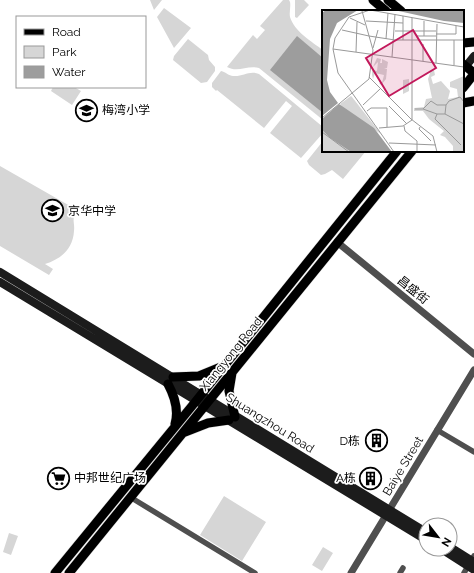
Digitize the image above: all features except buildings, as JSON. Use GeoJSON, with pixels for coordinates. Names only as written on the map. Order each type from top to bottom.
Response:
{"type":"FeatureCollection","features":[{"type":"Feature","properties":{"kind":"main road"},"geometry":{"type":"LineString","coordinates":[[373,0],[385,10]]}},
{"type":"Feature","properties":{"kind":"main road"},"geometry":{"type":"LineString","coordinates":[[388,0],[400,10]]}},
{"type":"Feature","properties":{"kind":"main road"},"geometry":{"type":"LineString","coordinates":[[464,43],[474,42]]}},
{"type":"Feature","properties":{"kind":"main road"},"geometry":{"type":"LineString","coordinates":[[469,79],[464,66],[474,56]]}},
{"type":"Feature","properties":{"kind":"main road"},"geometry":{"type":"LineString","coordinates":[[464,103],[474,101]]}},
{"type":"Feature","properties":{"kind":"main road","name":"Xiangyong Road"},"geometry":{"type":"LineString","coordinates":[[55,573],[396,152]]}},
{"type":"Feature","properties":{"kind":"main road","name":"Xiangyong Road"},"geometry":{"type":"LineString","coordinates":[[69,573],[411,152]]}},
{"type":"Feature","properties":{"kind":"main road","name":"Shuangzhou Road"},"geometry":{"type":"LineString","coordinates":[[0,272],[146,365]]}},
{"type":"Feature","properties":{"kind":"main road","name":"Shuangzhou Road"},"geometry":{"type":"LineString","coordinates":[[0,282],[171,380],[388,513],[418,534]]}},
{"type":"Feature","properties":{"kind":"main road"},"geometry":{"type":"LineString","coordinates":[[247,337],[255,343]]}},
{"type":"Feature","properties":{"kind":"main road"},"geometry":{"type":"LineString","coordinates":[[174,427],[177,418],[177,409],[171,380],[199,376],[224,366]]}},
{"type":"Feature","properties":{"kind":"main road"},"geometry":{"type":"LineString","coordinates":[[182,434],[201,425],[232,418],[230,391],[233,370]]}},
{"type":"Feature","properties":{"kind":"main road"},"geometry":{"type":"LineString","coordinates":[[166,437],[174,444]]}},
{"type":"Feature","properties":{"kind":"main road","name":"Shuangzhou Road"},"geometry":{"type":"LineString","coordinates":[[388,513],[418,528]]}},
{"type":"Feature","properties":{"kind":"main road"},"geometry":{"type":"LineString","coordinates":[[458,553],[471,564]]}},
{"type":"Feature","properties":{"kind":"main road"},"geometry":{"type":"LineString","coordinates":[[457,557],[471,564]]}},
{"type":"Feature","properties":{"kind":"street","name":"昌盛街"},"geometry":{"type":"LineString","coordinates":[[337,242],[474,354]]}},
{"type":"Feature","properties":{"kind":"street","name":"Baiye Street"},"geometry":{"type":"LineString","coordinates":[[351,573],[474,370]]}},
{"type":"Feature","properties":{"kind":"street"},"geometry":{"type":"LineString","coordinates":[[437,430],[474,452]]}},
{"type":"Feature","properties":{"kind":"street"},"geometry":{"type":"LineString","coordinates":[[130,497],[255,573]]}},
{"type":"Feature","properties":{"kind":"green space"},"geometry":{"type":"Polygon","coordinates":[[[150,0],[162,0],[154,10],[150,0]]]}},
{"type":"Feature","properties":{"kind":"green space"},"geometry":{"type":"Polygon","coordinates":[[[283,0],[289,0],[290,17],[295,27],[304,36],[322,49],[322,119],[259,68],[250,67],[231,69],[227,67],[253,35],[257,39],[265,30],[260,26],[283,0]]]}},
{"type":"Feature","properties":{"kind":"green space"},"geometry":{"type":"Polygon","coordinates":[[[295,0],[304,0],[309,5],[297,18],[295,17],[295,0]]]}},
{"type":"Feature","properties":{"kind":"green space"},"geometry":{"type":"Polygon","coordinates":[[[164,8],[191,28],[174,48],[157,17],[164,8]]]}},
{"type":"Feature","properties":{"kind":"green space"},"geometry":{"type":"Polygon","coordinates":[[[188,39],[208,55],[209,60],[215,67],[215,71],[207,82],[201,83],[173,60],[174,56],[188,39]]]}},
{"type":"Feature","properties":{"kind":"green space"},"geometry":{"type":"Polygon","coordinates":[[[221,71],[233,76],[240,76],[249,73],[259,74],[322,126],[322,134],[301,158],[270,133],[292,106],[286,101],[264,128],[217,90],[216,91],[212,87],[212,83],[221,71]]]}},
{"type":"Feature","properties":{"kind":"green space"},"geometry":{"type":"Polygon","coordinates":[[[52,88],[76,88],[81,91],[72,105],[51,91],[52,88]]]}},
{"type":"Feature","properties":{"kind":"green space"},"geometry":{"type":"Polygon","coordinates":[[[322,142],[322,152],[365,152],[343,179],[332,170],[321,175],[309,165],[307,161],[322,142]]]}},
{"type":"Feature","properties":{"kind":"green space"},"geometry":{"type":"Polygon","coordinates":[[[0,166],[77,210],[74,219],[73,237],[69,248],[61,256],[45,264],[53,269],[49,275],[0,246],[0,166]]]}},
{"type":"Feature","properties":{"kind":"green space"},"geometry":{"type":"Polygon","coordinates":[[[224,496],[266,522],[242,561],[200,535],[224,496]]]}},
{"type":"Feature","properties":{"kind":"green space"},"geometry":{"type":"Polygon","coordinates":[[[9,533],[18,536],[11,555],[3,552],[9,533]]]}},
{"type":"Feature","properties":{"kind":"green space"},"geometry":{"type":"Polygon","coordinates":[[[323,547],[333,553],[322,571],[312,565],[323,547]]]}},
{"type":"Feature","properties":{"kind":"water"},"geometry":{"type":"Polygon","coordinates":[[[297,36],[322,57],[322,112],[270,70],[297,36]]]}},
{"type":"Feature","properties":{"kind":"place","name":"梅湾小学"},"geometry":{"type":"Point","coordinates":[87,110]}},
{"type":"Feature","properties":{"kind":"place","name":"京华中学"},"geometry":{"type":"Point","coordinates":[52,211]}},
{"type":"Feature","properties":{"kind":"place","name":"D栋"},"geometry":{"type":"Point","coordinates":[376,441]}},
{"type":"Feature","properties":{"kind":"place","name":"中邦世纪广场"},"geometry":{"type":"Point","coordinates":[58,478]}},
{"type":"Feature","properties":{"kind":"place","name":"A栋"},"geometry":{"type":"Point","coordinates":[371,478]}}]}
